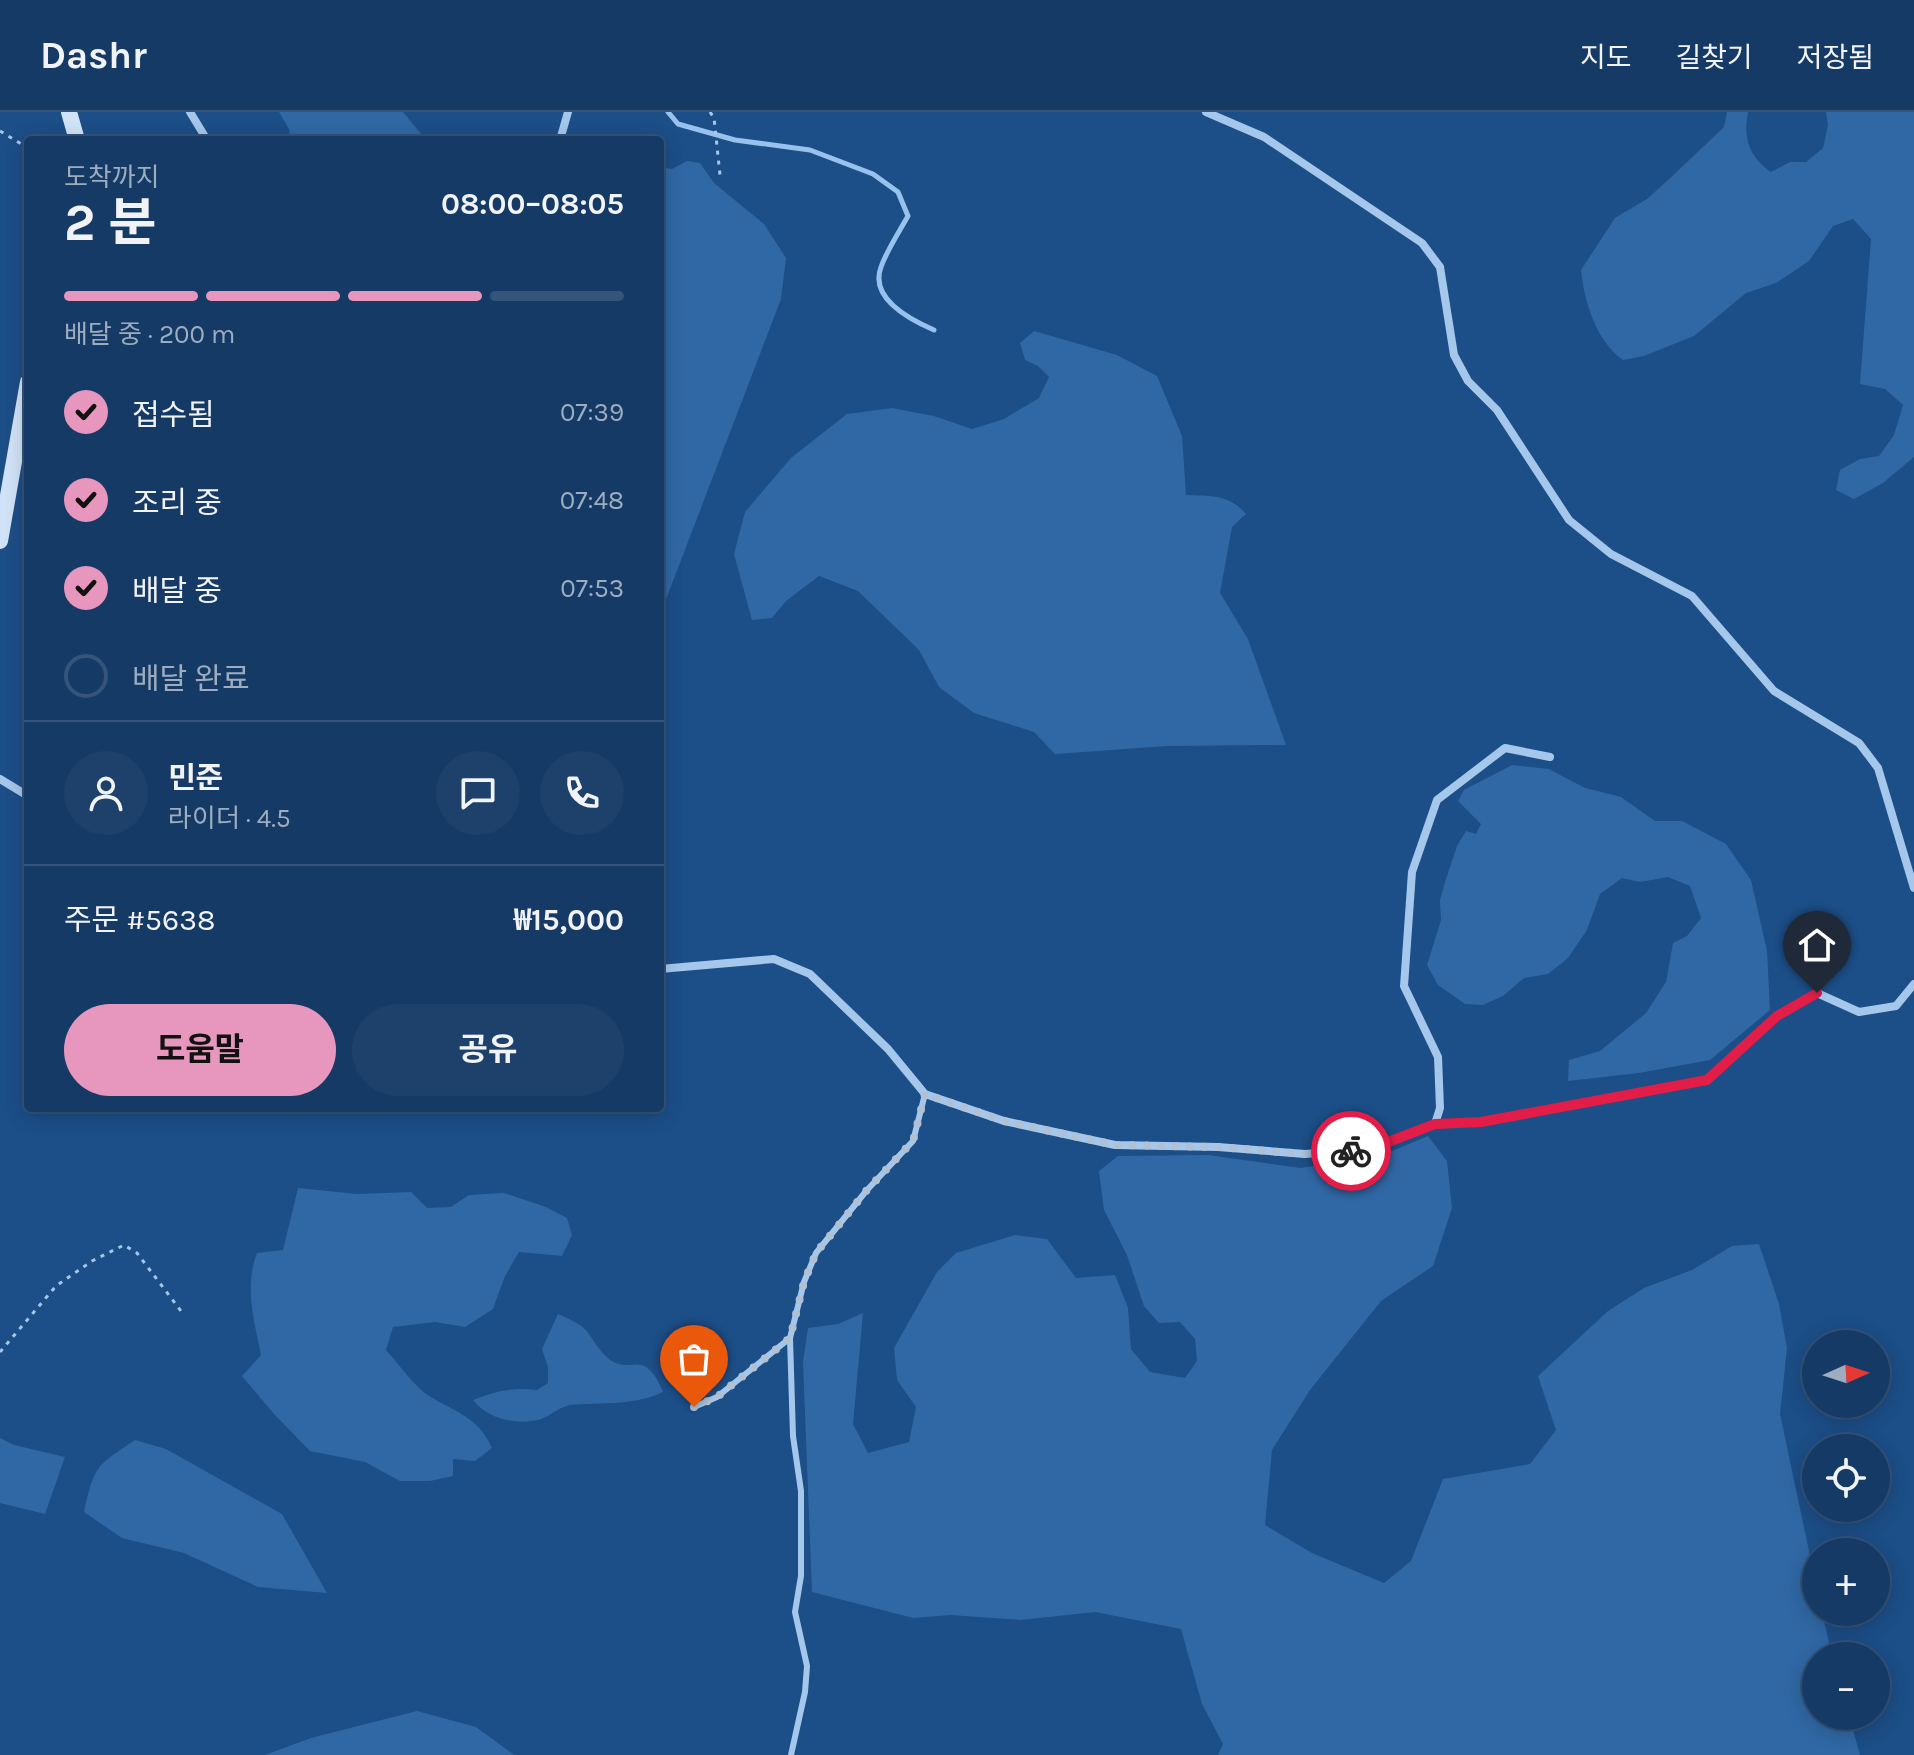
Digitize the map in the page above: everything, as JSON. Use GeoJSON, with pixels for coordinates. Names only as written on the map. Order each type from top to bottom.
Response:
{"type":"FeatureCollection","features":[{"type":"Feature","properties":{"kind":"main road"},"geometry":{"type":"LineString","coordinates":[[69,112],[76,136]]}},
{"type":"Feature","properties":{"kind":"main road"},"geometry":{"type":"LineString","coordinates":[[0,541],[24,405]]}},
{"type":"Feature","properties":{"kind":"street"},"geometry":{"type":"LineString","coordinates":[[190,112],[205,136]]}},
{"type":"Feature","properties":{"kind":"street"},"geometry":{"type":"LineString","coordinates":[[561,136],[568,112]]}},
{"type":"Feature","properties":{"kind":"street"},"geometry":{"type":"LineString","coordinates":[[1206,112],[1264,137],[1422,243],[1440,267],[1454,355],[1468,381],[1497,410],[1569,520],[1611,554],[1692,596],[1774,691],[1859,743],[1878,768],[1914,888]]}},
{"type":"Feature","properties":{"kind":"street"},"geometry":{"type":"LineString","coordinates":[[1435,1124],[1440,1108],[1438,1057],[1404,986],[1412,872],[1437,800],[1505,748],[1550,757]]}},
{"type":"Feature","properties":{"kind":"street"},"geometry":{"type":"LineString","coordinates":[[0,779],[24,794]]}},
{"type":"Feature","properties":{"kind":"street"},"geometry":{"type":"LineString","coordinates":[[664,969],[774,959],[810,974],[888,1049],[925,1094],[1004,1121],[1115,1145],[1218,1147],[1305,1154],[1370,1149],[1435,1124],[1481,1122],[1707,1080],[1777,1016],[1817,993],[1859,1012],[1896,1006],[1914,984]]}},
{"type":"Feature","properties":{"kind":"lane"},"geometry":{"type":"LineString","coordinates":[[791,1755],[805,1692],[807,1666],[795,1612],[801,1576],[801,1491],[793,1436],[790,1338],[804,1282],[816,1253],[867,1190],[913,1141],[925,1094]]}},
{"type":"Feature","properties":{"kind":"lane"},"geometry":{"type":"LineString","coordinates":[[694,1407],[717,1397],[790,1338]]}},
{"type":"Feature","properties":{"kind":"path"},"geometry":{"type":"LineString","coordinates":[[710,112],[715,122],[720,175]]}},
{"type":"Feature","properties":{"kind":"path"},"geometry":{"type":"LineString","coordinates":[[0,131],[24,146]]}},
{"type":"Feature","properties":{"kind":"path"},"geometry":{"type":"LineString","coordinates":[[0,1352],[56,1286],[92,1261],[124,1245],[137,1253],[184,1315]]}},
{"type":"Feature","properties":{"kind":"shaded area"},"geometry":{"type":"Polygon","coordinates":[[[279,112],[403,112],[423,136],[290,136],[279,112]]]}},
{"type":"Feature","properties":{"kind":"shaded area"},"geometry":{"type":"Polygon","coordinates":[[[1727,112],[1748,112],[1746,131],[1749,146],[1757,160],[1771,172],[1790,162],[1806,162],[1823,148],[1828,125],[1826,112],[1914,112],[1914,457],[1883,483],[1854,499],[1836,490],[1840,470],[1860,459],[1879,456],[1894,435],[1903,405],[1885,389],[1860,384],[1871,239],[1853,219],[1833,226],[1809,261],[1776,283],[1746,293],[1694,336],[1644,356],[1623,360],[1605,342],[1588,307],[1581,270],[1615,218],[1647,199],[1667,181],[1724,127],[1727,112]]]}},
{"type":"Feature","properties":{"kind":"shaded area"},"geometry":{"type":"Polygon","coordinates":[[[687,161],[700,163],[714,183],[764,224],[786,258],[781,299],[664,605],[664,168],[672,169],[687,161]]]}},
{"type":"Feature","properties":{"kind":"shaded area"},"geometry":{"type":"Polygon","coordinates":[[[1034,331],[1117,355],[1157,376],[1182,436],[1186,495],[1226,499],[1246,514],[1232,527],[1220,593],[1248,639],[1286,745],[1167,746],[1055,754],[1034,732],[974,713],[939,687],[919,650],[858,591],[819,576],[786,601],[772,618],[752,620],[734,554],[745,512],[791,458],[847,414],[892,408],[934,416],[972,429],[1004,419],[1039,398],[1049,377],[1038,366],[1025,360],[1020,343],[1034,331]]]}},
{"type":"Feature","properties":{"kind":"shaded area"},"geometry":{"type":"Polygon","coordinates":[[[1512,765],[1549,769],[1585,788],[1621,797],[1655,821],[1682,821],[1726,844],[1751,880],[1767,951],[1770,1010],[1710,1060],[1639,1073],[1568,1081],[1569,1060],[1600,1051],[1646,1013],[1666,982],[1673,943],[1687,936],[1701,918],[1690,886],[1668,877],[1640,882],[1622,878],[1600,894],[1587,930],[1568,958],[1548,974],[1524,978],[1503,996],[1483,1005],[1465,1004],[1438,985],[1427,965],[1441,920],[1440,900],[1457,846],[1466,831],[1476,834],[1481,824],[1458,801],[1464,790],[1512,765]]]}},
{"type":"Feature","properties":{"kind":"shaded area"},"geometry":{"type":"Polygon","coordinates":[[[1428,1136],[1447,1161],[1452,1208],[1433,1266],[1381,1301],[1310,1390],[1272,1450],[1265,1525],[1312,1553],[1384,1583],[1411,1561],[1443,1479],[1530,1464],[1556,1430],[1538,1376],[1608,1311],[1644,1288],[1692,1270],[1732,1246],[1759,1244],[1779,1304],[1787,1348],[1780,1414],[1806,1538],[1802,1538],[1802,1626],[1825,1626],[1829,1642],[1802,1642],[1802,1730],[1853,1730],[1860,1755],[1218,1755],[1223,1744],[1202,1704],[1181,1629],[1095,1612],[1020,1620],[950,1615],[913,1618],[812,1592],[803,1362],[808,1328],[838,1324],[863,1313],[853,1424],[868,1453],[909,1442],[916,1407],[897,1380],[894,1348],[937,1272],[956,1253],[1015,1235],[1047,1239],[1076,1278],[1115,1275],[1128,1308],[1131,1349],[1150,1372],[1185,1378],[1197,1361],[1195,1339],[1180,1322],[1159,1323],[1144,1306],[1127,1255],[1104,1210],[1099,1171],[1118,1156],[1208,1155],[1301,1168],[1380,1156],[1428,1136]]]}},
{"type":"Feature","properties":{"kind":"shaded area"},"geometry":{"type":"Polygon","coordinates":[[[298,1188],[357,1194],[411,1192],[427,1208],[451,1207],[469,1195],[504,1193],[546,1207],[567,1218],[572,1235],[562,1256],[519,1252],[505,1276],[493,1309],[465,1327],[435,1322],[393,1327],[386,1350],[425,1393],[479,1428],[492,1448],[475,1461],[453,1459],[453,1476],[430,1481],[400,1481],[365,1462],[310,1451],[242,1376],[261,1355],[253,1316],[253,1266],[257,1253],[283,1250],[298,1188]]]}},
{"type":"Feature","properties":{"kind":"shaded area"},"geometry":{"type":"Polygon","coordinates":[[[558,1314],[583,1327],[609,1359],[650,1370],[663,1392],[629,1401],[570,1405],[541,1419],[523,1422],[495,1416],[479,1407],[473,1400],[488,1394],[504,1390],[537,1390],[548,1383],[548,1367],[542,1349],[558,1314]]]}},
{"type":"Feature","properties":{"kind":"shaded area"},"geometry":{"type":"Polygon","coordinates":[[[0,1438],[14,1445],[65,1457],[45,1514],[0,1503],[0,1438]]]}},
{"type":"Feature","properties":{"kind":"shaded area"},"geometry":{"type":"Polygon","coordinates":[[[135,1440],[166,1449],[282,1514],[327,1593],[258,1587],[184,1553],[122,1538],[84,1512],[99,1468],[135,1440]]]}},
{"type":"Feature","properties":{"kind":"shaded area"},"geometry":{"type":"Polygon","coordinates":[[[417,1711],[476,1727],[514,1755],[265,1755],[311,1738],[417,1711]]]}},
{"type":"Feature","properties":{"kind":"waterway"},"geometry":{"type":"LineString","coordinates":[[668,112],[678,124],[735,140],[810,150],[873,174],[898,192],[908,216],[881,267],[881,289],[894,307],[934,330]]}},
{"type":"Feature","properties":{"kind":"way so far"},"geometry":{"type":"LineString","coordinates":[[694,1407],[717,1397],[790,1338],[804,1282],[816,1253],[867,1190],[913,1141],[925,1094],[1004,1121],[1115,1145],[1218,1147],[1305,1154],[1351,1151]]}},
{"type":"Feature","properties":{"kind":"route"},"geometry":{"type":"LineString","coordinates":[[1351,1151],[1370,1149],[1435,1124],[1481,1122],[1707,1080],[1777,1016],[1817,993]]}}]}
